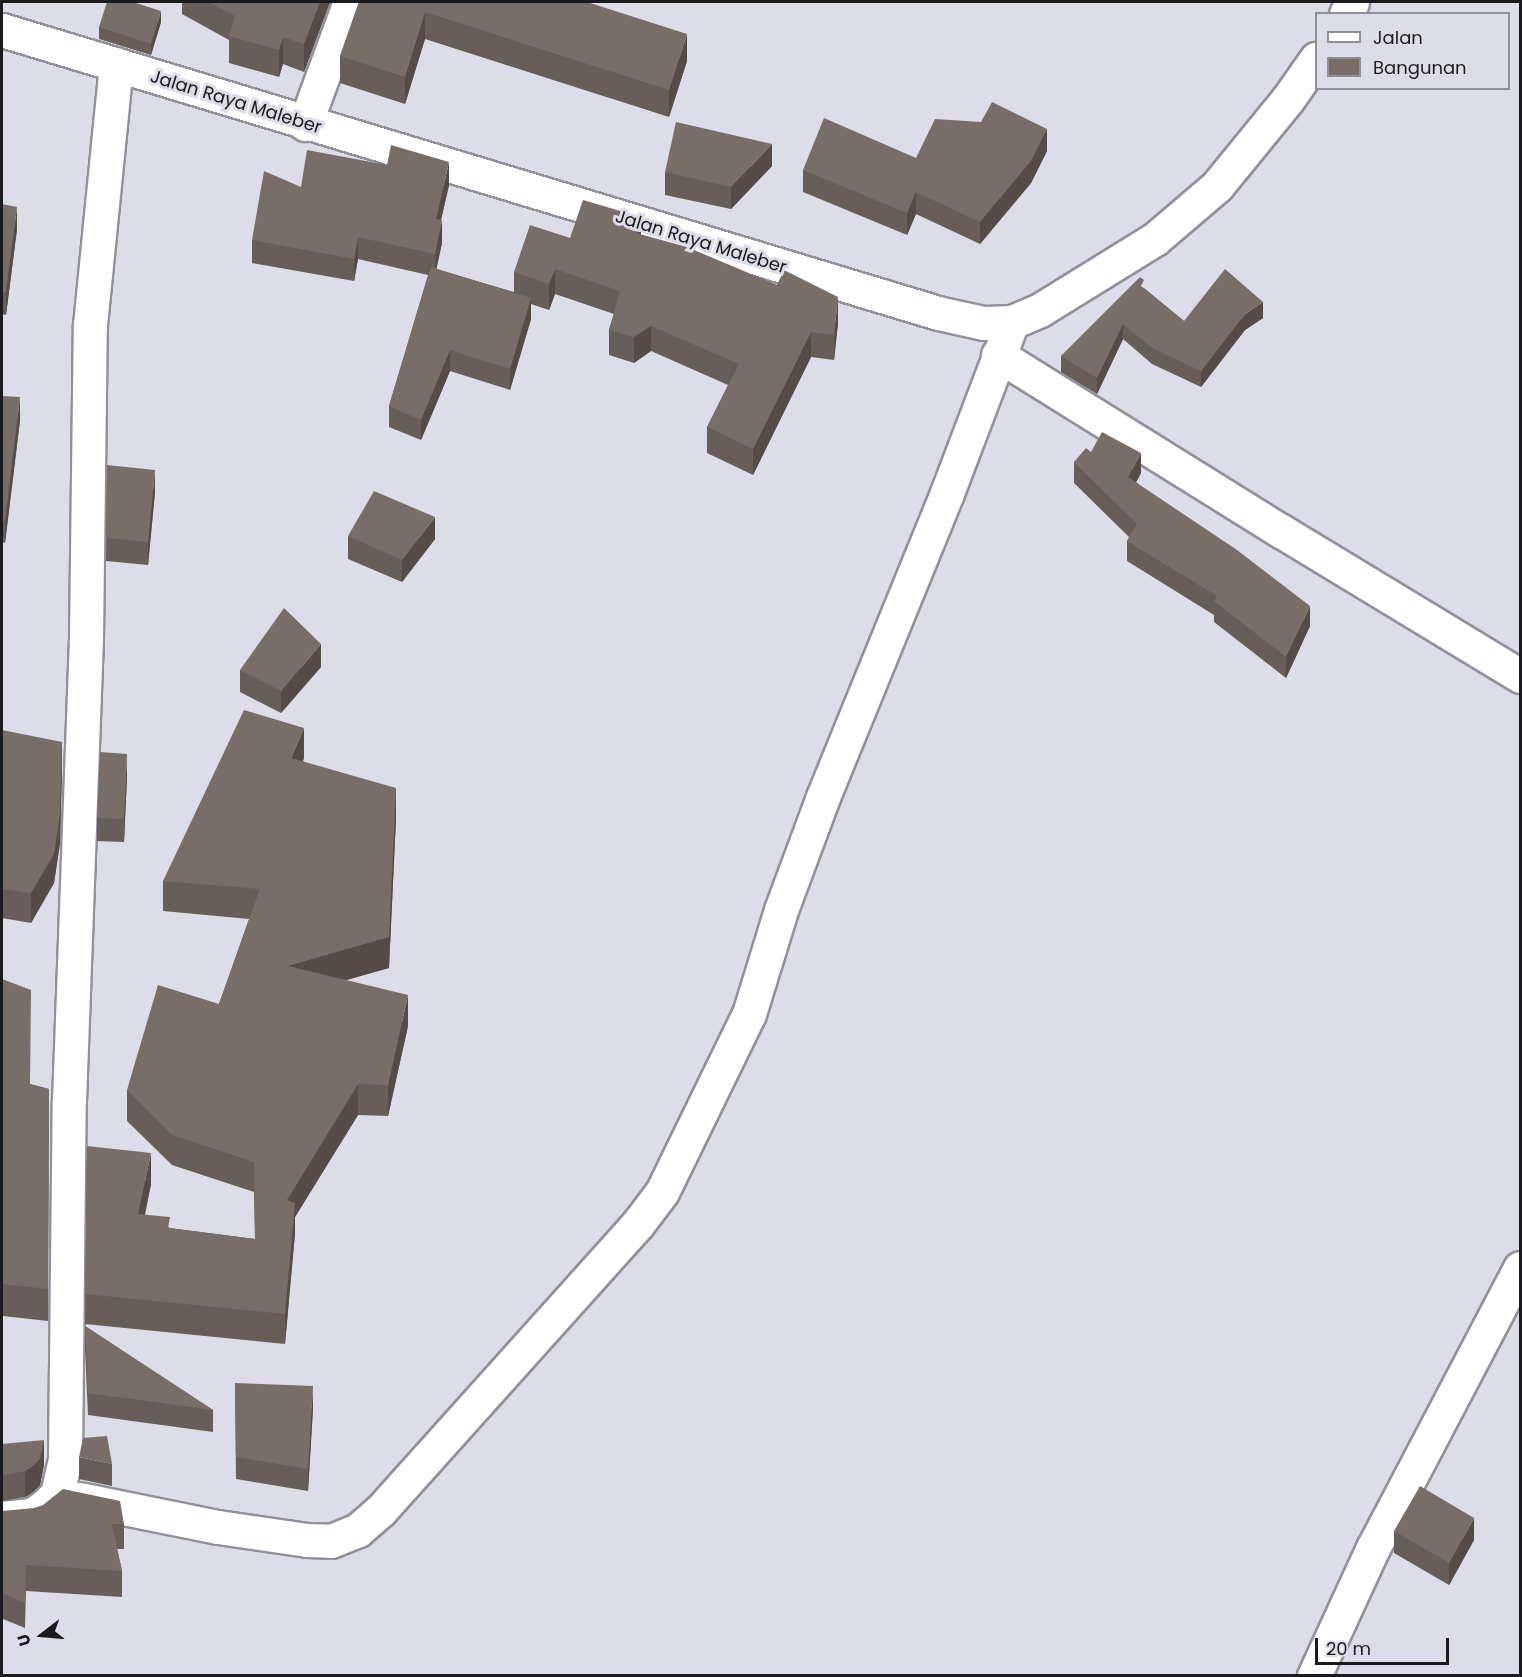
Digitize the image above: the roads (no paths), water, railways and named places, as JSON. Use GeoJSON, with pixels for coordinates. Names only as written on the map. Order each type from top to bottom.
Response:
{"type":"FeatureCollection","features":[{"type":"Feature","properties":{"kind":"street"},"geometry":{"type":"LineString","coordinates":[[304,124],[350,2]]}},
{"type":"Feature","properties":{"kind":"street","name":"Jalan Raya Maleber"},"geometry":{"type":"LineString","coordinates":[[2,30],[304,124],[938,313],[984,323],[1012,322],[1040,310],[1084,285],[1155,239],[1217,186],[1315,62]]}},
{"type":"Feature","properties":{"kind":"street"},"geometry":{"type":"LineString","coordinates":[[2,1518],[32,1515],[57,1494],[65,1458],[69,1101],[86,639],[90,325],[116,64]]}},
{"type":"Feature","properties":{"kind":"street"},"geometry":{"type":"LineString","coordinates":[[57,1494],[218,1527],[307,1540],[331,1540],[358,1530],[381,1510],[637,1226],[662,1192],[749,1014],[781,910],[823,797],[947,493],[1012,322]]}},
{"type":"Feature","properties":{"kind":"street"},"geometry":{"type":"LineString","coordinates":[[998,355],[1281,531],[1521,676]]}},
{"type":"Feature","properties":{"kind":"street"},"geometry":{"type":"LineString","coordinates":[[1314,1676],[1373,1548],[1521,1268]]}}]}
